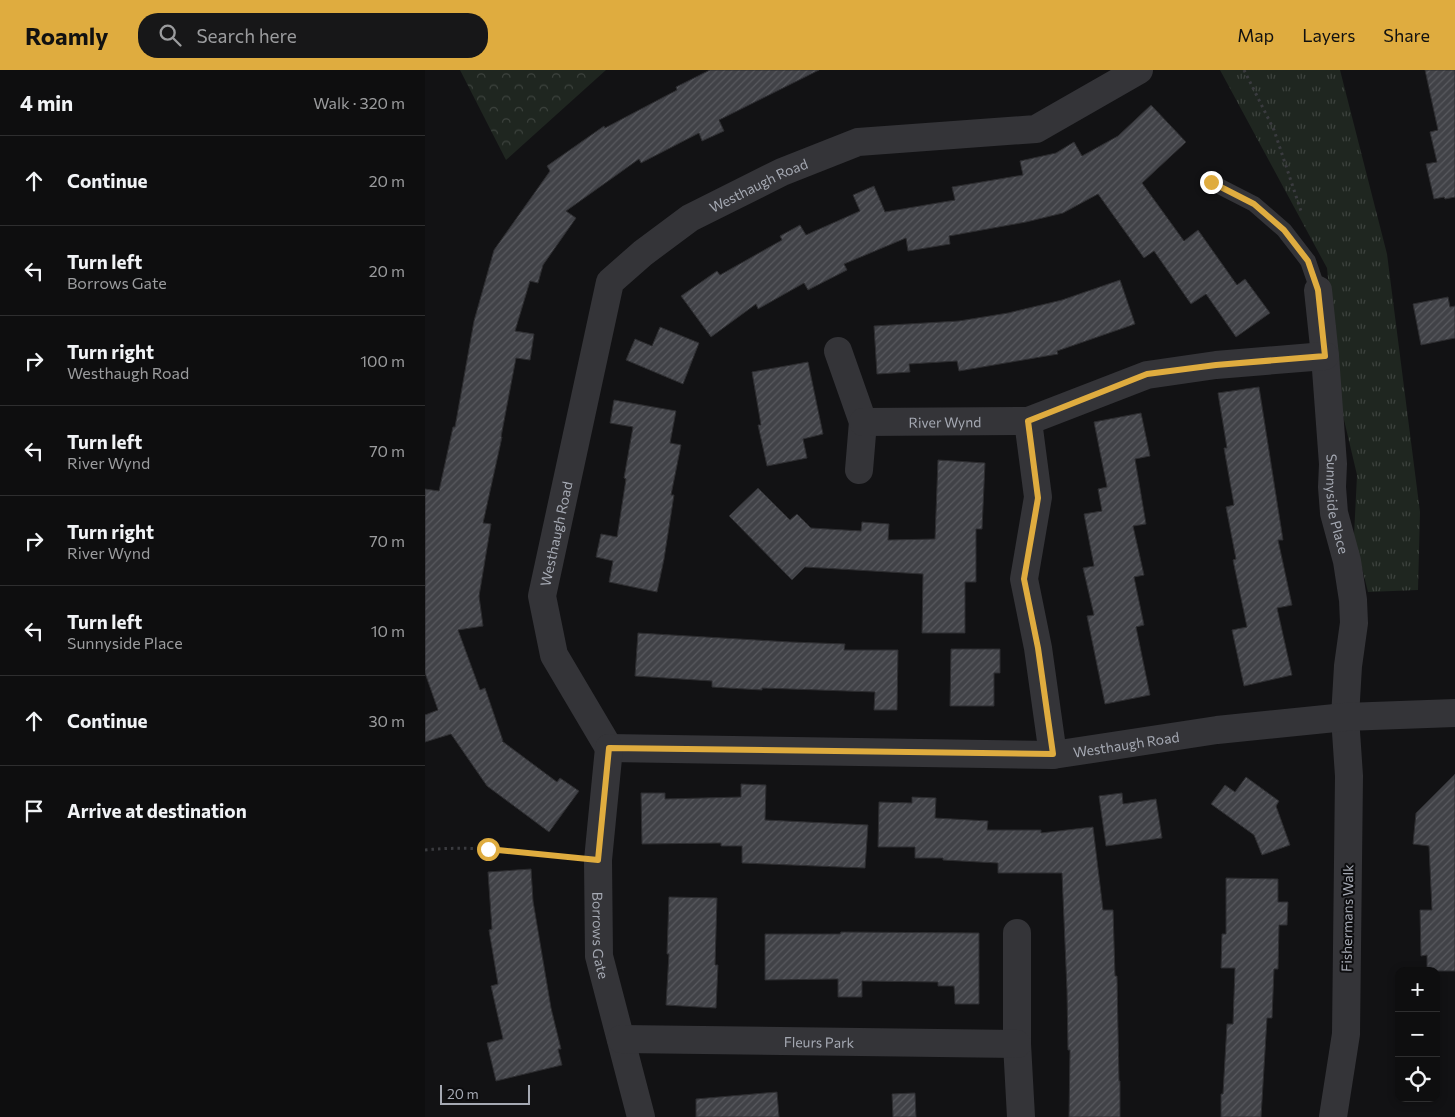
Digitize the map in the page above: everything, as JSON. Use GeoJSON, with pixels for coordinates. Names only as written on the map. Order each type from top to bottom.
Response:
{"type":"FeatureCollection","features":[{"type":"Feature","properties":{"kind":"street","name":"Westhaugh Road"},"geometry":{"type":"LineString","coordinates":[[1139,70],[1036,129],[858,142],[782,172],[690,218],[643,253],[610,282],[542,596],[554,655],[609,748],[1053,754],[1217,730],[1345,717],[1455,713]]}},
{"type":"Feature","properties":{"kind":"street","name":"Sunnyside Place"},"geometry":{"type":"LineString","coordinates":[[1318,290],[1333,464],[1333,512],[1347,561],[1353,600],[1354,623],[1345,717]]}},
{"type":"Feature","properties":{"kind":"street"},"geometry":{"type":"LineString","coordinates":[[838,352],[863,422],[859,470]]}},
{"type":"Feature","properties":{"kind":"street","name":"River Wynd"},"geometry":{"type":"LineString","coordinates":[[863,422],[1028,421],[1147,374],[1216,365],[1325,356]]}},
{"type":"Feature","properties":{"kind":"street"},"geometry":{"type":"LineString","coordinates":[[1028,421],[1038,498],[1024,579],[1038,648],[1053,754]]}},
{"type":"Feature","properties":{"kind":"street","name":"Fishermans Walk"},"geometry":{"type":"LineString","coordinates":[[1333,1117],[1346,1034],[1349,776],[1345,717]]}},
{"type":"Feature","properties":{"kind":"street","name":"Borrows Gate"},"geometry":{"type":"LineString","coordinates":[[609,748],[598,860],[599,956],[641,1117]]}},
{"type":"Feature","properties":{"kind":"street"},"geometry":{"type":"LineString","coordinates":[[1017,933],[1017,1044],[1021,1117]]}},
{"type":"Feature","properties":{"kind":"street","name":"Fleurs Park"},"geometry":{"type":"LineString","coordinates":[[621,1039],[1017,1044]]}},
{"type":"Feature","properties":{"kind":"lane"},"geometry":{"type":"LineString","coordinates":[[1211,182],[1254,204],[1284,230],[1308,261],[1318,290]]}},
{"type":"Feature","properties":{"kind":"path"},"geometry":{"type":"LineString","coordinates":[[1244,70],[1274,130],[1305,222]]}},
{"type":"Feature","properties":{"kind":"path"},"geometry":{"type":"LineString","coordinates":[[425,850],[449,847],[488,849],[598,860]]}},
{"type":"Feature","properties":{"kind":"green space"},"geometry":{"type":"Polygon","coordinates":[[[460,70],[606,70],[506,160],[460,70]]]}},
{"type":"Feature","properties":{"kind":"green space"},"geometry":{"type":"Polygon","coordinates":[[[1220,70],[1340,70],[1387,254],[1420,512],[1418,590],[1368,592],[1354,536],[1357,475],[1341,407],[1327,268],[1220,70]]]}},
{"type":"Feature","properties":{"kind":"building"},"geometry":{"type":"Polygon","coordinates":[[[710,70],[819,70],[719,120],[724,131],[702,141],[699,133],[641,163],[639,159],[566,211],[576,218],[543,265],[538,283],[530,281],[515,331],[534,334],[530,360],[516,358],[502,437],[483,523],[491,524],[479,596],[483,626],[458,630],[480,690],[485,688],[502,741],[557,782],[560,778],[579,791],[549,832],[487,786],[451,734],[425,742],[425,715],[438,710],[425,673],[425,489],[439,491],[453,427],[455,427],[474,321],[494,250],[550,171],[547,166],[604,126],[605,128],[677,90],[676,87],[710,70]]]}},
{"type":"Feature","properties":{"kind":"building"},"geometry":{"type":"Polygon","coordinates":[[[1425,70],[1455,70],[1455,197],[1445,199],[1444,197],[1434,199],[1426,164],[1437,162],[1430,132],[1438,130],[1425,70]]]}},
{"type":"Feature","properties":{"kind":"building"},"geometry":{"type":"Polygon","coordinates":[[[1151,105],[1186,142],[1142,183],[1184,241],[1198,230],[1237,285],[1245,279],[1270,313],[1236,337],[1206,294],[1191,304],[1154,251],[1144,258],[1098,194],[1063,213],[1026,222],[949,236],[950,244],[908,251],[906,238],[844,264],[847,270],[808,290],[804,283],[758,309],[756,304],[711,337],[681,296],[717,271],[720,275],[782,240],[780,236],[800,225],[806,235],[860,211],[853,195],[874,186],[885,212],[955,200],[952,187],[1023,175],[1020,161],[1056,153],[1074,142],[1082,156],[1118,136],[1151,105]]]}},
{"type":"Feature","properties":{"kind":"building"},"geometry":{"type":"Polygon","coordinates":[[[1120,280],[1135,324],[1057,351],[1058,354],[959,371],[957,361],[909,364],[910,372],[877,374],[874,326],[959,321],[1008,313],[1062,300],[1120,280]]]}},
{"type":"Feature","properties":{"kind":"building"},"geometry":{"type":"Polygon","coordinates":[[[1448,297],[1450,307],[1455,306],[1455,338],[1421,345],[1413,304],[1448,297]]]}},
{"type":"Feature","properties":{"kind":"building"},"geometry":{"type":"Polygon","coordinates":[[[660,327],[699,343],[683,384],[626,360],[635,339],[652,346],[660,327]]]}},
{"type":"Feature","properties":{"kind":"building"},"geometry":{"type":"Polygon","coordinates":[[[808,362],[823,434],[803,439],[807,458],[767,466],[758,425],[761,425],[752,372],[808,362]]]}},
{"type":"Feature","properties":{"kind":"building"},"geometry":{"type":"Polygon","coordinates":[[[1259,387],[1283,540],[1278,540],[1292,605],[1277,608],[1292,675],[1244,686],[1232,630],[1247,627],[1233,560],[1236,559],[1226,507],[1234,505],[1224,448],[1227,448],[1218,393],[1259,387]]]}},
{"type":"Feature","properties":{"kind":"building"},"geometry":{"type":"Polygon","coordinates":[[[614,400],[676,411],[670,443],[681,445],[671,495],[674,495],[657,592],[609,582],[613,561],[596,557],[601,534],[617,537],[626,479],[624,478],[633,427],[610,423],[614,400]]]}},
{"type":"Feature","properties":{"kind":"building"},"geometry":{"type":"Polygon","coordinates":[[[1141,413],[1150,456],[1135,459],[1146,524],[1133,526],[1144,575],[1134,577],[1144,625],[1136,627],[1150,695],[1105,704],[1087,616],[1094,615],[1083,568],[1094,566],[1084,514],[1102,511],[1098,489],[1107,487],[1094,422],[1141,413]]]}},
{"type":"Feature","properties":{"kind":"building"},"geometry":{"type":"Polygon","coordinates":[[[938,460],[985,463],[982,529],[976,529],[976,582],[965,582],[965,633],[922,633],[923,574],[805,567],[792,580],[729,516],[758,488],[790,520],[797,514],[811,528],[861,531],[862,522],[889,524],[888,540],[935,539],[938,460]]]}},
{"type":"Feature","properties":{"kind":"building"},"geometry":{"type":"Polygon","coordinates":[[[638,633],[845,644],[844,650],[898,650],[897,710],[874,710],[875,692],[712,687],[712,681],[635,676],[638,633]]]}},
{"type":"Feature","properties":{"kind":"building"},"geometry":{"type":"Polygon","coordinates":[[[951,649],[1000,649],[1000,673],[994,673],[994,706],[950,706],[951,649]]]}},
{"type":"Feature","properties":{"kind":"building"},"geometry":{"type":"Polygon","coordinates":[[[1455,774],[1455,971],[1440,971],[1440,967],[1427,967],[1427,955],[1421,956],[1420,910],[1432,910],[1429,846],[1413,844],[1416,813],[1455,774]]]}},
{"type":"Feature","properties":{"kind":"building"},"geometry":{"type":"Polygon","coordinates":[[[1246,777],[1279,801],[1276,806],[1290,845],[1262,855],[1254,835],[1211,804],[1225,785],[1235,792],[1246,777]]]}},
{"type":"Feature","properties":{"kind":"building"},"geometry":{"type":"Polygon","coordinates":[[[741,784],[766,785],[765,820],[868,825],[865,868],[742,863],[742,846],[721,846],[721,843],[642,844],[641,793],[665,793],[665,799],[741,797],[741,784]]]}},
{"type":"Feature","properties":{"kind":"building"},"geometry":{"type":"Polygon","coordinates":[[[1122,793],[1123,804],[1156,799],[1162,838],[1106,846],[1099,796],[1122,793]]]}},
{"type":"Feature","properties":{"kind":"building"},"geometry":{"type":"Polygon","coordinates":[[[912,797],[936,798],[935,818],[988,821],[987,830],[1041,830],[1041,833],[1093,827],[1103,910],[1113,910],[1115,976],[1117,976],[1120,1117],[1069,1117],[1070,1050],[1068,1050],[1062,873],[998,873],[998,863],[943,860],[943,858],[915,858],[915,847],[878,847],[879,802],[912,803],[912,797]]]}},
{"type":"Feature","properties":{"kind":"building"},"geometry":{"type":"Polygon","coordinates":[[[531,869],[533,901],[551,1008],[561,1049],[558,1049],[562,1065],[496,1081],[487,1043],[503,1039],[491,986],[498,984],[489,930],[492,929],[488,872],[531,869]]]}},
{"type":"Feature","properties":{"kind":"building"},"geometry":{"type":"Polygon","coordinates":[[[1226,878],[1278,879],[1278,902],[1288,902],[1287,925],[1279,925],[1278,969],[1274,969],[1272,1018],[1267,1018],[1261,1117],[1221,1117],[1227,1024],[1233,1024],[1235,968],[1221,968],[1222,934],[1226,934],[1226,878]]]}},
{"type":"Feature","properties":{"kind":"building"},"geometry":{"type":"Polygon","coordinates":[[[669,897],[717,898],[715,965],[718,965],[716,1008],[666,1005],[669,954],[667,954],[669,897]]]}},
{"type":"Feature","properties":{"kind":"building"},"geometry":{"type":"Polygon","coordinates":[[[841,932],[979,933],[979,1004],[955,1004],[954,986],[938,986],[938,982],[862,981],[862,997],[838,997],[838,979],[765,980],[765,934],[840,934],[841,932]]]}},
{"type":"Feature","properties":{"kind":"building"},"geometry":{"type":"Polygon","coordinates":[[[777,1092],[779,1117],[696,1117],[696,1099],[777,1092]]]}},
{"type":"Feature","properties":{"kind":"building"},"geometry":{"type":"Polygon","coordinates":[[[915,1093],[916,1117],[893,1117],[892,1094],[915,1093]]]}},
{"type":"Feature","properties":{"kind":"route"},"geometry":{"type":"LineString","coordinates":[[488,849],[598,860],[609,748],[1053,754],[1038,648],[1024,579],[1038,498],[1028,421],[1147,374],[1216,365],[1325,356],[1318,290],[1308,261],[1284,230],[1254,204],[1211,182]]}}]}
